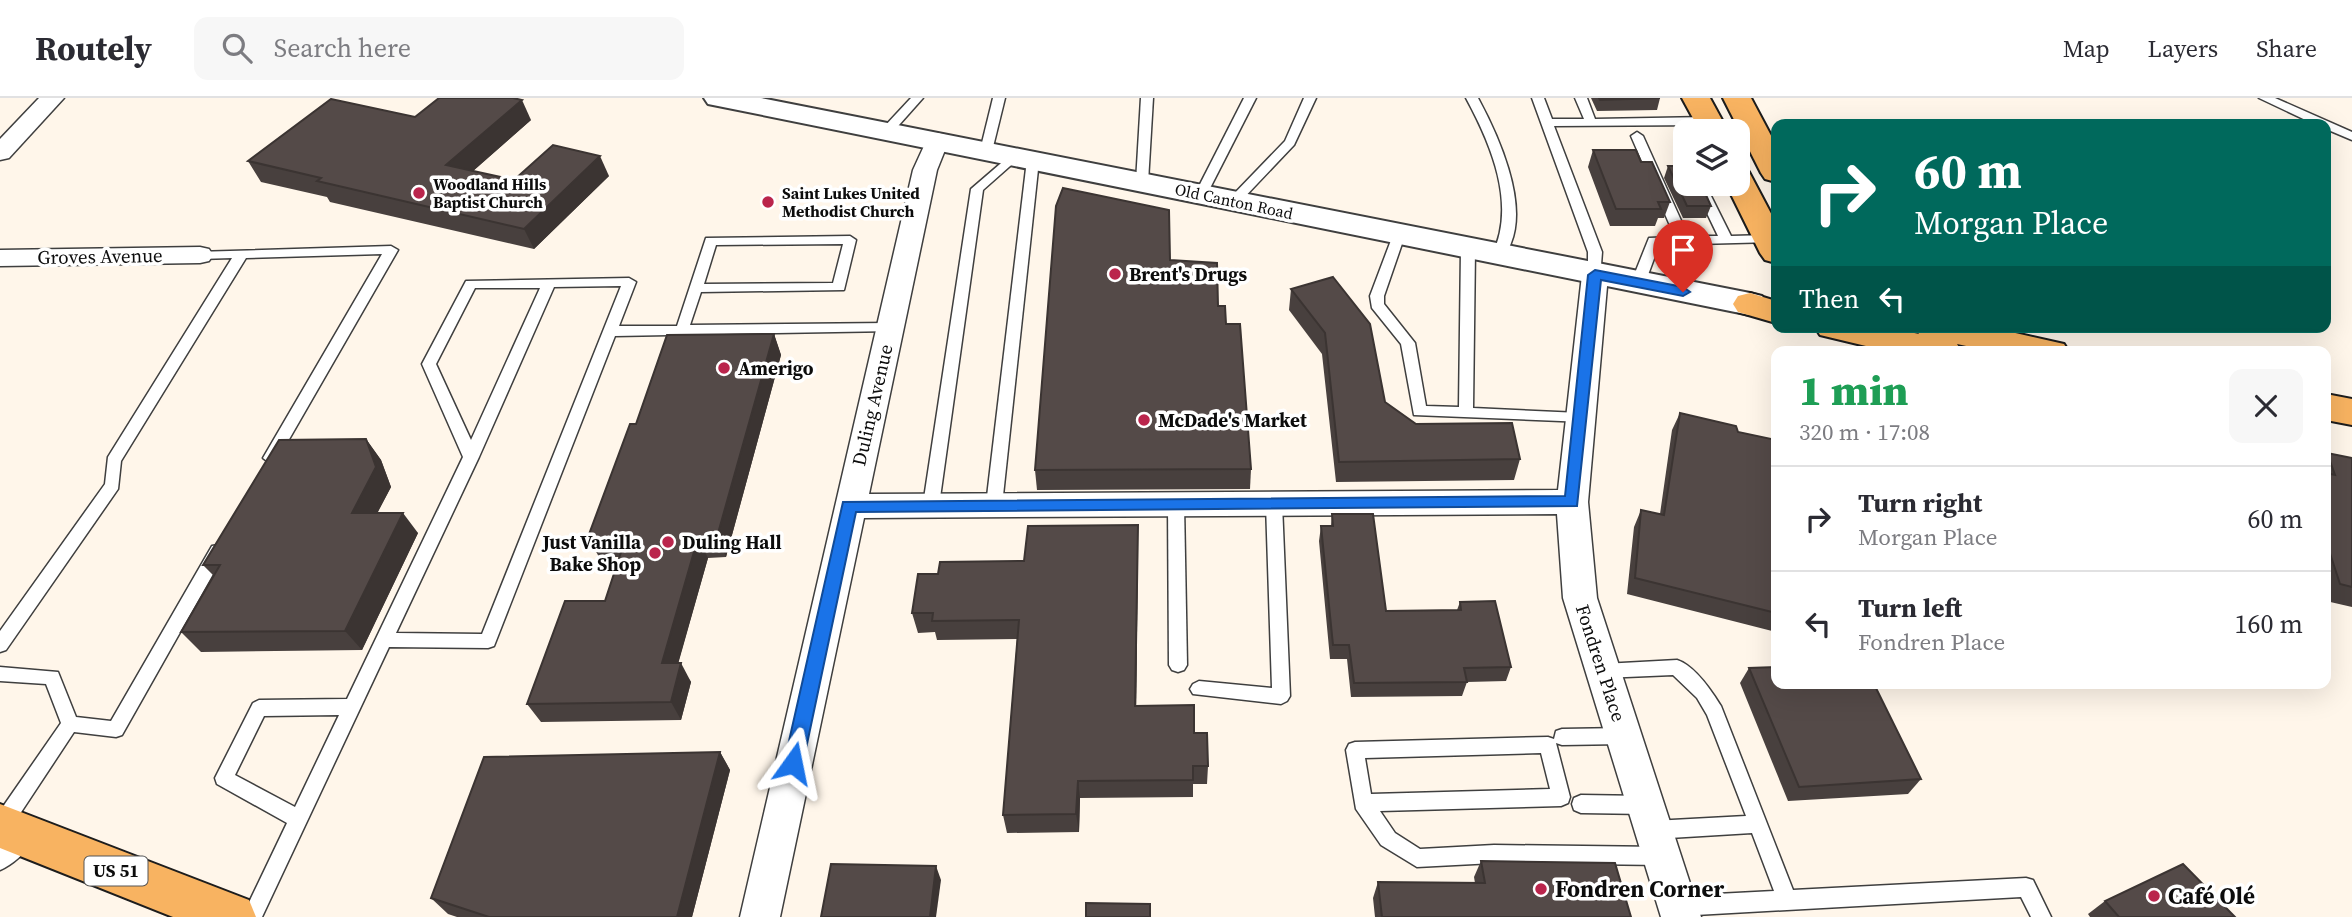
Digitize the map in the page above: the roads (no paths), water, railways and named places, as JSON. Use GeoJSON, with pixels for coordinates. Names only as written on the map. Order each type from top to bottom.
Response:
{"type":"FeatureCollection","features":[{"type":"Feature","properties":{"kind":"main road"},"geometry":{"type":"LineString","coordinates":[[1737,98],[1771,163]]}},
{"type":"Feature","properties":{"kind":"main road"},"geometry":{"type":"LineString","coordinates":[[1747,196],[1771,242]]}},
{"type":"Feature","properties":{"kind":"main road"},"geometry":{"type":"LineString","coordinates":[[1866,333],[1920,346]]}},
{"type":"Feature","properties":{"kind":"main road"},"geometry":{"type":"LineString","coordinates":[[1960,333],[2023,346]]}},
{"type":"Feature","properties":{"kind":"main road"},"geometry":{"type":"LineString","coordinates":[[2331,408],[2352,412]]}},
{"type":"Feature","properties":{"kind":"main road"},"geometry":{"type":"LineString","coordinates":[[2331,430],[2352,434]]}},
{"type":"Feature","properties":{"kind":"main road","name":"US 51"},"geometry":{"type":"LineString","coordinates":[[7,837],[232,917]]}},
{"type":"Feature","properties":{"kind":"street"},"geometry":{"type":"LineString","coordinates":[[0,153],[52,98]]}},
{"type":"Feature","properties":{"kind":"street","name":"Old Canton Road"},"geometry":{"type":"LineString","coordinates":[[718,98],[1595,275],[1768,306]]}},
{"type":"Feature","properties":{"kind":"street","name":"Duling Avenue"},"geometry":{"type":"LineString","coordinates":[[760,917],[926,165],[937,141]]}},
{"type":"Feature","properties":{"kind":"street","name":"Groves Avenue"},"geometry":{"type":"LineString","coordinates":[[0,258],[200,255]]}},
{"type":"Feature","properties":{"kind":"street","name":"Fondren Place"},"geometry":{"type":"LineString","coordinates":[[1595,275],[1572,502],[1580,598],[1680,911]]}},
{"type":"Feature","properties":{"kind":"street"},"geometry":{"type":"LineString","coordinates":[[849,506],[1572,502]]}},
{"type":"Feature","properties":{"kind":"lane"},"geometry":{"type":"LineString","coordinates":[[887,131],[917,98]]}},
{"type":"Feature","properties":{"kind":"lane"},"geometry":{"type":"LineString","coordinates":[[994,505],[1011,156],[999,98]]}},
{"type":"Feature","properties":{"kind":"lane"},"geometry":{"type":"LineString","coordinates":[[1142,182],[1147,98]]}},
{"type":"Feature","properties":{"kind":"lane"},"geometry":{"type":"LineString","coordinates":[[1201,194],[1250,98]]}},
{"type":"Feature","properties":{"kind":"lane"},"geometry":{"type":"LineString","coordinates":[[1234,201],[1290,142],[1310,98]]}},
{"type":"Feature","properties":{"kind":"lane"},"geometry":{"type":"LineString","coordinates":[[1472,98],[1484,119],[1503,176],[1509,226],[1499,255]]}},
{"type":"Feature","properties":{"kind":"lane"},"geometry":{"type":"LineString","coordinates":[[1538,98],[1595,252],[1595,275]]}},
{"type":"Feature","properties":{"kind":"lane"},"geometry":{"type":"LineString","coordinates":[[1581,98],[1591,123]]}},
{"type":"Feature","properties":{"kind":"lane"},"geometry":{"type":"LineString","coordinates":[[2269,100],[2287,98]]}},
{"type":"Feature","properties":{"kind":"lane"},"geometry":{"type":"LineString","coordinates":[[2269,100],[2311,119]]}},
{"type":"Feature","properties":{"kind":"lane"},"geometry":{"type":"LineString","coordinates":[[1547,123],[1706,117]]}},
{"type":"Feature","properties":{"kind":"lane"},"geometry":{"type":"LineString","coordinates":[[2331,128],[2352,136]]}},
{"type":"Feature","properties":{"kind":"lane"},"geometry":{"type":"LineString","coordinates":[[1637,136],[1657,168],[1683,239]]}},
{"type":"Feature","properties":{"kind":"lane"},"geometry":{"type":"LineString","coordinates":[[931,506],[977,189],[1011,156]]}},
{"type":"Feature","properties":{"kind":"lane"},"geometry":{"type":"LineString","coordinates":[[1702,196],[1726,239]]}},
{"type":"Feature","properties":{"kind":"lane"},"geometry":{"type":"LineString","coordinates":[[1399,235],[1377,296],[1377,305],[1408,343],[1419,411],[1580,418]]}},
{"type":"Feature","properties":{"kind":"lane"},"geometry":{"type":"LineString","coordinates":[[1638,283],[1654,241],[1726,239],[1771,246]]}},
{"type":"Feature","properties":{"kind":"lane"},"geometry":{"type":"LineString","coordinates":[[681,330],[711,241],[850,240],[839,287],[696,288]]}},
{"type":"Feature","properties":{"kind":"lane"},"geometry":{"type":"LineString","coordinates":[[1466,413],[1468,249]]}},
{"type":"Feature","properties":{"kind":"lane"},"geometry":{"type":"LineString","coordinates":[[200,255],[391,250],[260,478]]}},
{"type":"Feature","properties":{"kind":"lane"},"geometry":{"type":"LineString","coordinates":[[0,646],[113,485],[114,461],[241,255]]}},
{"type":"Feature","properties":{"kind":"lane"},"geometry":{"type":"LineString","coordinates":[[384,640],[488,641],[629,282],[471,284],[429,365],[471,457]]}},
{"type":"Feature","properties":{"kind":"lane"},"geometry":{"type":"LineString","coordinates":[[252,917],[471,457],[549,283]]}},
{"type":"Feature","properties":{"kind":"lane"},"geometry":{"type":"LineString","coordinates":[[610,331],[889,328]]}},
{"type":"Feature","properties":{"kind":"lane"},"geometry":{"type":"LineString","coordinates":[[1176,504],[1178,665]]}},
{"type":"Feature","properties":{"kind":"lane"},"geometry":{"type":"LineString","coordinates":[[1199,689],[1281,696],[1274,504]]}},
{"type":"Feature","properties":{"kind":"lane"},"geometry":{"type":"LineString","coordinates":[[70,724],[116,729],[226,537]]}},
{"type":"Feature","properties":{"kind":"lane"},"geometry":{"type":"LineString","coordinates":[[1603,671],[1678,667],[1703,693],[1715,711],[1787,900]]}},
{"type":"Feature","properties":{"kind":"lane"},"geometry":{"type":"LineString","coordinates":[[0,674],[52,677],[70,724]]}},
{"type":"Feature","properties":{"kind":"lane"},"geometry":{"type":"LineString","coordinates":[[300,820],[224,778],[260,708],[352,707]]}},
{"type":"Feature","properties":{"kind":"lane"},"geometry":{"type":"LineString","coordinates":[[7,837],[70,724]]}},
{"type":"Feature","properties":{"kind":"lane"},"geometry":{"type":"LineString","coordinates":[[1562,737],[1624,736]]}},
{"type":"Feature","properties":{"kind":"lane"},"geometry":{"type":"LineString","coordinates":[[1363,803],[1561,797],[1548,745],[1356,750],[1363,803],[1388,839],[1417,858],[1494,854],[1654,830],[1759,824]]}},
{"type":"Feature","properties":{"kind":"lane"},"geometry":{"type":"LineString","coordinates":[[1581,804],[1654,830]]}},
{"type":"Feature","properties":{"kind":"lane"},"geometry":{"type":"LineString","coordinates":[[1680,911],[1787,900],[2026,887],[2041,917]]}},
{"type":"Feature","properties":{"kind":"place","name":"Woodland Hills Baptist Church"},"geometry":{"type":"Point","coordinates":[419,193]}},
{"type":"Feature","properties":{"kind":"place","name":"Saint Lukes United Methodist Church"},"geometry":{"type":"Point","coordinates":[768,202]}},
{"type":"Feature","properties":{"kind":"place","name":"Brent's Drugs"},"geometry":{"type":"Point","coordinates":[1115,274]}},
{"type":"Feature","properties":{"kind":"place","name":"Amerigo"},"geometry":{"type":"Point","coordinates":[724,368]}},
{"type":"Feature","properties":{"kind":"place","name":"McDade's Market"},"geometry":{"type":"Point","coordinates":[1144,420]}},
{"type":"Feature","properties":{"kind":"place","name":"Duling Hall"},"geometry":{"type":"Point","coordinates":[668,542]}},
{"type":"Feature","properties":{"kind":"place","name":"Just Vanilla Bake Shop"},"geometry":{"type":"Point","coordinates":[655,553]}},
{"type":"Feature","properties":{"kind":"place","name":"Fondren Corner"},"geometry":{"type":"Point","coordinates":[1541,889]}},
{"type":"Feature","properties":{"kind":"place","name":"Café Olé"},"geometry":{"type":"Point","coordinates":[2154,896]}}]}
